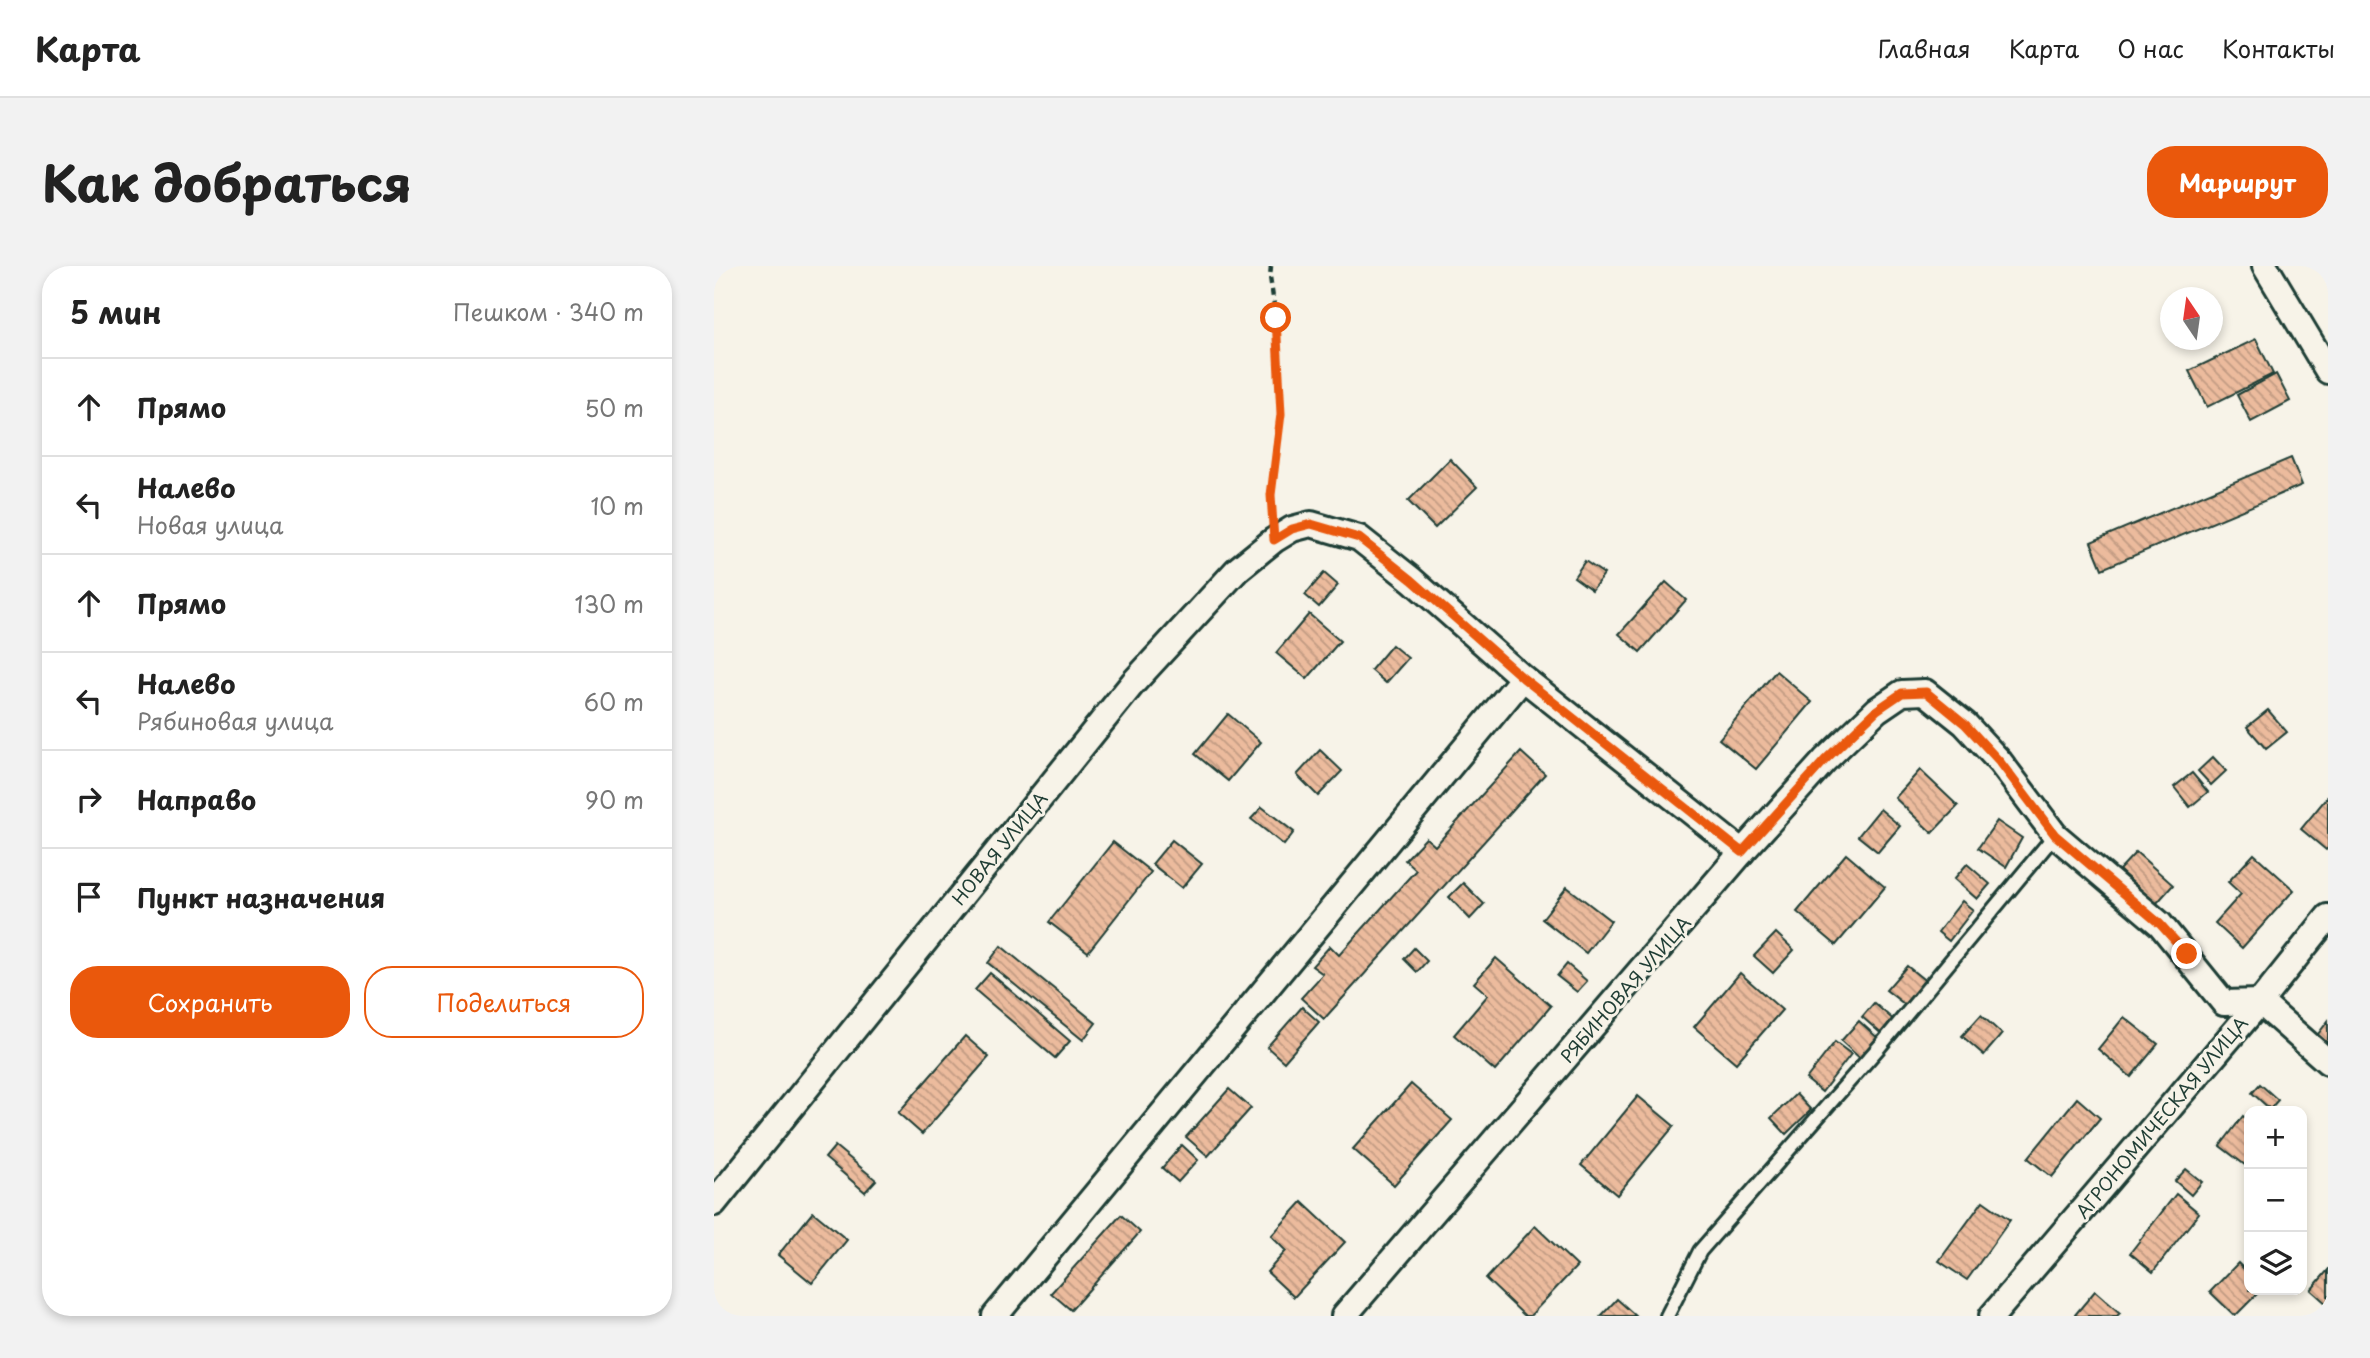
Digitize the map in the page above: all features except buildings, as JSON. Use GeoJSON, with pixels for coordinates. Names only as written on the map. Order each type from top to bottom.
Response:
{"type":"FeatureCollection","features":[{"type":"Feature","properties":{"kind":"street"},"geometry":{"type":"LineString","coordinates":[[2264,266],[2328,370]]}},
{"type":"Feature","properties":{"kind":"street","name":"НОВАЯ УЛИЦА"},"geometry":{"type":"LineString","coordinates":[[714,1203],[1133,683],[1237,570],[1274,540],[1292,529],[1311,524],[1359,538],[1412,580],[1523,678]]}},
{"type":"Feature","properties":{"kind":"street"},"geometry":{"type":"LineString","coordinates":[[995,1316],[1523,678],[1742,852]]}},
{"type":"Feature","properties":{"kind":"street","name":"РЯБИНОВАЯ УЛИЦА"},"geometry":{"type":"LineString","coordinates":[[1344,1316],[1742,852],[1825,760],[1877,710],[1902,693],[1926,692],[1965,724],[2000,762],[2055,835]]}},
{"type":"Feature","properties":{"kind":"street"},"geometry":{"type":"LineString","coordinates":[[2055,835],[2160,924],[2224,1003],[2260,1002],[2328,1062]]}},
{"type":"Feature","properties":{"kind":"street","name":"АГРОНОМИЧЕСКАЯ УЛИЦА"},"geometry":{"type":"LineString","coordinates":[[1992,1316],[2260,1002],[2328,917]]}},
{"type":"Feature","properties":{"kind":"lane"},"geometry":{"type":"LineString","coordinates":[[1667,1316],[1700,1251],[1880,1046],[2055,835]]}},
{"type":"Feature","properties":{"kind":"path"},"geometry":{"type":"LineString","coordinates":[[1271,266],[1281,414],[1271,495],[1274,540]]}},
{"type":"Feature","properties":{"kind":"route"},"geometry":{"type":"LineString","coordinates":[[1276,318],[1281,414],[1271,495],[1274,540],[1292,529],[1311,524],[1359,538],[1412,580],[1523,678],[1742,852],[1825,760],[1877,710],[1902,693],[1926,692],[1965,724],[2000,762],[2055,835],[2160,924],[2187,954]]}}]}
